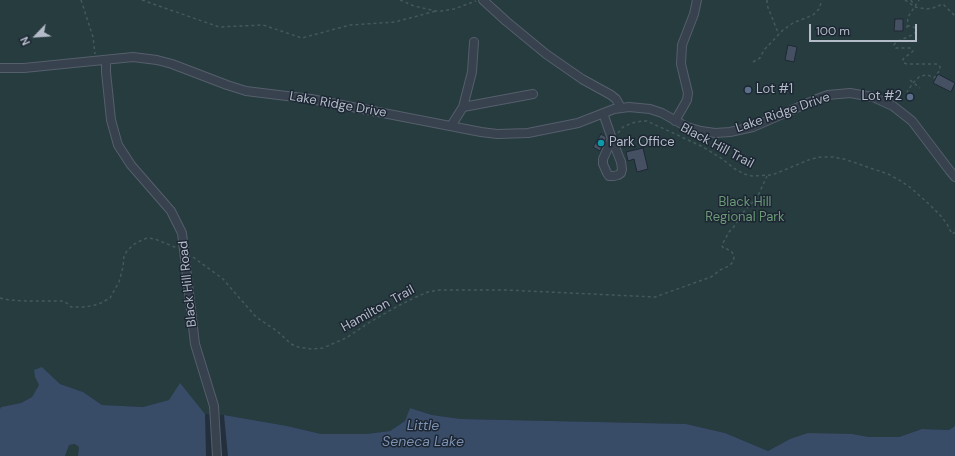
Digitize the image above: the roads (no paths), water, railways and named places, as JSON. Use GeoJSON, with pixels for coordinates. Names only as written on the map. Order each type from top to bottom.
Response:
{"type":"FeatureCollection","features":[{"type":"Feature","properties":{"kind":"street"},"geometry":{"type":"LineString","coordinates":[[483,0],[546,54],[582,79],[611,95],[616,99],[621,108]]}},
{"type":"Feature","properties":{"kind":"street"},"geometry":{"type":"LineString","coordinates":[[675,121],[687,100],[688,93],[681,64],[682,45],[694,14],[697,0]]}},
{"type":"Feature","properties":{"kind":"street"},"geometry":{"type":"LineString","coordinates":[[451,126],[463,107],[472,72],[474,42]]}},
{"type":"Feature","properties":{"kind":"street","name":"Lake Ridge Drive"},"geometry":{"type":"LineString","coordinates":[[0,68],[24,68],[133,57],[157,60],[246,91],[311,99],[497,134],[528,133],[578,123],[614,109],[629,107],[650,109],[662,113],[687,127],[701,131],[715,133],[730,132],[753,127],[817,99],[850,93],[873,97],[893,106],[912,121],[955,177]]}},
{"type":"Feature","properties":{"kind":"street","name":"Black Hill Road"},"geometry":{"type":"LineString","coordinates":[[106,60],[111,120],[118,144],[131,165],[172,211],[182,233],[195,344],[214,406],[217,456]]}},
{"type":"Feature","properties":{"kind":"street"},"geometry":{"type":"LineString","coordinates":[[463,107],[533,94]]}},
{"type":"Feature","properties":{"kind":"street"},"geometry":{"type":"LineString","coordinates":[[603,113],[612,138]]}},
{"type":"Feature","properties":{"kind":"water"},"geometry":{"type":"Polygon","coordinates":[[[42,367],[60,384],[83,392],[102,405],[143,407],[169,400],[180,383],[205,414],[206,456],[78,456],[79,447],[75,444],[69,445],[65,456],[0,456],[0,409],[1,407],[21,403],[32,397],[39,385],[35,377],[34,370],[42,367]]]}},
{"type":"Feature","properties":{"kind":"water","name":"Little Seneca Lake"},"geometry":{"type":"Polygon","coordinates":[[[410,408],[432,415],[461,419],[686,424],[725,433],[768,451],[790,439],[808,433],[852,434],[869,437],[899,437],[922,429],[949,430],[955,426],[955,456],[228,456],[224,415],[287,426],[321,434],[366,434],[390,431],[405,421],[410,408]]]}},
{"type":"Feature","properties":{"kind":"place","name":"Lot #1"},"geometry":{"type":"Point","coordinates":[748,90]}},
{"type":"Feature","properties":{"kind":"place","name":"Lot #2"},"geometry":{"type":"Point","coordinates":[910,97]}},
{"type":"Feature","properties":{"kind":"place","name":"Park Office"},"geometry":{"type":"Point","coordinates":[601,143]}},
{"type":"Feature","properties":{"kind":"park label","name":"Black Hill Regional Park"},"geometry":{"type":"Point","coordinates":[745,210]}}]}
